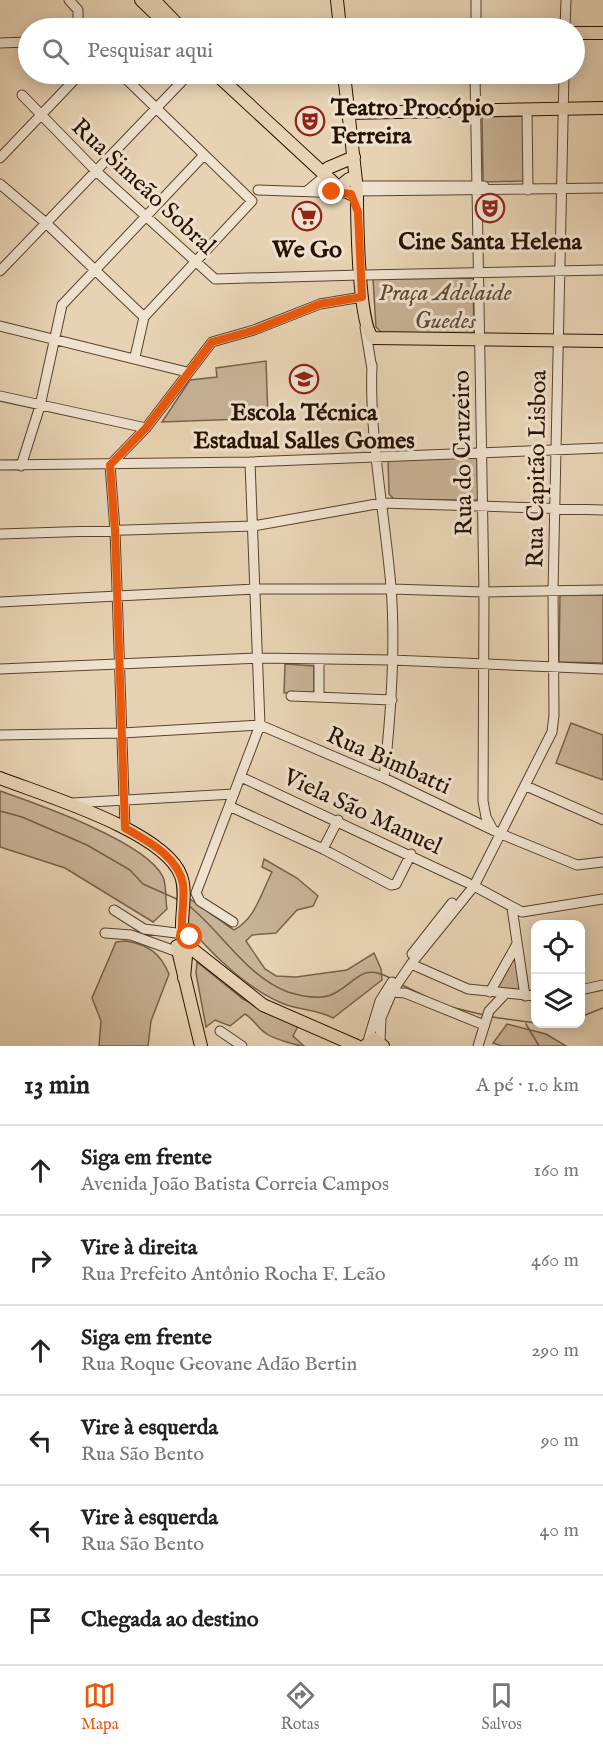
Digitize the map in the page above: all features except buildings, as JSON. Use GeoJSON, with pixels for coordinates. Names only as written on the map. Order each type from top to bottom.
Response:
{"type":"FeatureCollection","features":[{"type":"Feature","properties":{"kind":"main road"},"geometry":{"type":"LineString","coordinates":[[141,0],[160,18]]}},
{"type":"Feature","properties":{"kind":"main road"},"geometry":{"type":"LineString","coordinates":[[154,0],[172,18]]}},
{"type":"Feature","properties":{"kind":"main road"},"geometry":{"type":"LineString","coordinates":[[337,0],[339,18]]}},
{"type":"Feature","properties":{"kind":"main road"},"geometry":{"type":"LineString","coordinates":[[585,33],[603,33]]}},
{"type":"Feature","properties":{"kind":"main road"},"geometry":{"type":"LineString","coordinates":[[227,84],[326,172],[350,187]]}},
{"type":"Feature","properties":{"kind":"main road"},"geometry":{"type":"LineString","coordinates":[[237,84],[326,172]]}},
{"type":"Feature","properties":{"kind":"main road"},"geometry":{"type":"LineString","coordinates":[[345,84],[354,157],[350,187],[358,212],[362,297],[369,333],[373,338]]}},
{"type":"Feature","properties":{"kind":"main road"},"geometry":{"type":"LineString","coordinates":[[348,113],[603,108]]}},
{"type":"Feature","properties":{"kind":"main road"},"geometry":{"type":"LineString","coordinates":[[326,172],[354,157]]}},
{"type":"Feature","properties":{"kind":"main road"},"geometry":{"type":"LineString","coordinates":[[362,275],[373,338]]}},
{"type":"Feature","properties":{"kind":"main road"},"geometry":{"type":"LineString","coordinates":[[373,338],[603,341]]}},
{"type":"Feature","properties":{"kind":"main road"},"geometry":{"type":"LineString","coordinates":[[0,778],[125,828],[162,852],[174,863],[180,875],[179,902],[184,978],[201,1046]]}},
{"type":"Feature","properties":{"kind":"main road"},"geometry":{"type":"LineString","coordinates":[[0,784],[136,842],[166,866],[176,885],[179,902]]}},
{"type":"Feature","properties":{"kind":"main road"},"geometry":{"type":"LineString","coordinates":[[181,940],[263,1005],[370,1044]]}},
{"type":"Feature","properties":{"kind":"main road"},"geometry":{"type":"LineString","coordinates":[[181,940],[185,963],[184,978]]}},
{"type":"Feature","properties":{"kind":"main road"},"geometry":{"type":"LineString","coordinates":[[181,940],[198,944],[267,1000],[370,1044]]}},
{"type":"Feature","properties":{"kind":"main road"},"geometry":{"type":"LineString","coordinates":[[185,963],[190,957],[201,955]]}},
{"type":"Feature","properties":{"kind":"street"},"geometry":{"type":"LineString","coordinates":[[69,0],[78,10],[78,18]]}},
{"type":"Feature","properties":{"kind":"street"},"geometry":{"type":"LineString","coordinates":[[476,0],[476,18]]}},
{"type":"Feature","properties":{"kind":"street"},"geometry":{"type":"LineString","coordinates":[[565,18],[566,0]]}},
{"type":"Feature","properties":{"kind":"street"},"geometry":{"type":"LineString","coordinates":[[0,43],[18,42]]}},
{"type":"Feature","properties":{"kind":"street"},"geometry":{"type":"LineString","coordinates":[[0,158],[71,84]]}},
{"type":"Feature","properties":{"kind":"street"},"geometry":{"type":"LineString","coordinates":[[131,84],[252,201],[144,317],[135,357]]}},
{"type":"Feature","properties":{"kind":"street"},"geometry":{"type":"LineString","coordinates":[[0,271],[179,84]]}},
{"type":"Feature","properties":{"kind":"street","name":"Rua do Cruzeiro"},"geometry":{"type":"LineString","coordinates":[[475,84],[479,188],[484,592],[483,801],[486,817],[497,832]]}},
{"type":"Feature","properties":{"kind":"street","name":"Rua Capitão Lisboa"},"geometry":{"type":"LineString","coordinates":[[401,974],[471,885],[492,852],[497,832],[526,786],[552,732],[564,84]]}},
{"type":"Feature","properties":{"kind":"street","name":"Rua Simeão Sobral"},"geometry":{"type":"LineString","coordinates":[[22,95],[96,171],[215,279],[362,275]]}},
{"type":"Feature","properties":{"kind":"street"},"geometry":{"type":"LineString","coordinates":[[527,110],[528,190]]}},
{"type":"Feature","properties":{"kind":"street"},"geometry":{"type":"LineString","coordinates":[[21,466],[40,406],[62,305],[204,155]]}},
{"type":"Feature","properties":{"kind":"street"},"geometry":{"type":"LineString","coordinates":[[307,191],[326,172]]}},
{"type":"Feature","properties":{"kind":"street"},"geometry":{"type":"LineString","coordinates":[[0,184],[46,223],[144,317]]}},
{"type":"Feature","properties":{"kind":"street"},"geometry":{"type":"LineString","coordinates":[[258,190],[307,191],[350,187],[528,190],[603,188]]}},
{"type":"Feature","properties":{"kind":"street"},"geometry":{"type":"LineString","coordinates":[[362,275],[603,270]]}},
{"type":"Feature","properties":{"kind":"street"},"geometry":{"type":"LineString","coordinates":[[125,828],[118,665],[118,597],[110,465],[146,428],[212,342],[255,330],[320,304],[362,297],[372,369],[377,456],[392,589],[393,699],[384,778]]}},
{"type":"Feature","properties":{"kind":"street"},"geometry":{"type":"LineString","coordinates":[[0,326],[135,357],[187,372]]}},
{"type":"Feature","properties":{"kind":"street"},"geometry":{"type":"LineString","coordinates":[[372,369],[373,338]]}},
{"type":"Feature","properties":{"kind":"street"},"geometry":{"type":"LineString","coordinates":[[0,396],[146,428]]}},
{"type":"Feature","properties":{"kind":"street"},"geometry":{"type":"LineString","coordinates":[[0,465],[250,462],[603,448]]}},
{"type":"Feature","properties":{"kind":"street"},"geometry":{"type":"LineString","coordinates":[[233,922],[200,901],[196,893],[260,725],[250,462]]}},
{"type":"Feature","properties":{"kind":"street"},"geometry":{"type":"LineString","coordinates":[[0,534],[253,526],[382,502],[482,508],[603,510]]}},
{"type":"Feature","properties":{"kind":"street"},"geometry":{"type":"LineString","coordinates":[[0,602],[255,590],[392,589],[484,592],[603,590]]}},
{"type":"Feature","properties":{"kind":"street"},"geometry":{"type":"LineString","coordinates":[[0,669],[259,658],[392,660],[603,669]]}},
{"type":"Feature","properties":{"kind":"street"},"geometry":{"type":"LineString","coordinates":[[319,659],[319,697]]}},
{"type":"Feature","properties":{"kind":"street"},"geometry":{"type":"LineString","coordinates":[[291,696],[393,699]]}},
{"type":"Feature","properties":{"kind":"street"},"geometry":{"type":"LineString","coordinates":[[0,735],[122,733],[260,725]]}},
{"type":"Feature","properties":{"kind":"street","name":"Rua Bimbatti"},"geometry":{"type":"LineString","coordinates":[[260,725],[384,778],[497,832],[577,865],[603,862]]}},
{"type":"Feature","properties":{"kind":"street","name":"Viela São Manuel"},"geometry":{"type":"LineString","coordinates":[[241,777],[411,854],[512,908],[529,913],[603,899]]}},
{"type":"Feature","properties":{"kind":"street"},"geometry":{"type":"LineString","coordinates":[[526,786],[603,820]]}},
{"type":"Feature","properties":{"kind":"street"},"geometry":{"type":"LineString","coordinates":[[65,803],[234,794]]}},
{"type":"Feature","properties":{"kind":"street"},"geometry":{"type":"LineString","coordinates":[[229,806],[395,885],[411,854]]}},
{"type":"Feature","properties":{"kind":"street"},"geometry":{"type":"LineString","coordinates":[[323,849],[338,820]]}},
{"type":"Feature","properties":{"kind":"street","name":"Rua Capitão Lisboa"},"geometry":{"type":"LineString","coordinates":[[370,1044],[393,987],[401,974],[471,885]]}},
{"type":"Feature","properties":{"kind":"street"},"geometry":{"type":"LineString","coordinates":[[411,964],[453,983],[480,991],[530,996],[517,944],[512,908]]}},
{"type":"Feature","properties":{"kind":"street"},"geometry":{"type":"LineString","coordinates":[[114,910],[144,928],[181,940]]}},
{"type":"Feature","properties":{"kind":"street"},"geometry":{"type":"LineString","coordinates":[[105,933],[181,940]]}},
{"type":"Feature","properties":{"kind":"street"},"geometry":{"type":"LineString","coordinates":[[490,992],[517,944]]}},
{"type":"Feature","properties":{"kind":"street"},"geometry":{"type":"LineString","coordinates":[[585,989],[603,985]]}},
{"type":"Feature","properties":{"kind":"street"},"geometry":{"type":"LineString","coordinates":[[393,987],[405,993],[487,1017]]}},
{"type":"Feature","properties":{"kind":"street"},"geometry":{"type":"LineString","coordinates":[[480,991],[487,1017]]}},
{"type":"Feature","properties":{"kind":"street"},"geometry":{"type":"LineString","coordinates":[[478,1046],[487,1017],[504,995]]}},
{"type":"Feature","properties":{"kind":"street"},"geometry":{"type":"LineString","coordinates":[[220,1031],[242,1046]]}},
{"type":"Feature","properties":{"kind":"green space"},"geometry":{"type":"Polygon","coordinates":[[[524,116],[524,181],[483,182],[482,117],[524,116]]]}},
{"type":"Feature","properties":{"kind":"green space","name":"Praça Adelaide Guedes"},"geometry":{"type":"Polygon","coordinates":[[[473,278],[474,335],[382,333],[376,327],[373,279],[473,278]]]}},
{"type":"Feature","properties":{"kind":"green space"},"geometry":{"type":"Polygon","coordinates":[[[266,361],[268,418],[162,422],[190,380],[217,377],[216,368],[266,361]]]}},
{"type":"Feature","properties":{"kind":"green space"},"geometry":{"type":"Polygon","coordinates":[[[477,456],[478,500],[395,500],[389,494],[388,460],[477,456]]]}},
{"type":"Feature","properties":{"kind":"green space"},"geometry":{"type":"Polygon","coordinates":[[[560,594],[603,595],[603,663],[559,662],[560,594]]]}},
{"type":"Feature","properties":{"kind":"green space"},"geometry":{"type":"Polygon","coordinates":[[[285,664],[314,666],[314,692],[284,693],[285,664]]]}},
{"type":"Feature","properties":{"kind":"green space"},"geometry":{"type":"Polygon","coordinates":[[[571,723],[603,735],[603,780],[556,763],[571,723]]]}},
{"type":"Feature","properties":{"kind":"green space"},"geometry":{"type":"Polygon","coordinates":[[[0,791],[89,826],[136,851],[153,864],[163,877],[167,909],[153,922],[65,868],[0,847],[0,791]]]}},
{"type":"Feature","properties":{"kind":"green space"},"geometry":{"type":"Polygon","coordinates":[[[264,859],[297,878],[318,896],[313,906],[297,910],[276,933],[252,935],[246,941],[265,969],[276,976],[296,977],[347,970],[374,953],[381,969],[382,980],[333,1018],[284,1004],[257,990],[217,957],[186,922],[190,899],[234,930],[241,925],[253,912],[272,872],[262,867],[264,859]]]}},
{"type":"Feature","properties":{"kind":"green space"},"geometry":{"type":"Polygon","coordinates":[[[126,941],[153,951],[158,955],[169,974],[151,1021],[148,1046],[99,1046],[101,1021],[92,998],[116,942],[126,941]]]}},
{"type":"Feature","properties":{"kind":"green space"},"geometry":{"type":"Polygon","coordinates":[[[515,956],[521,993],[496,990],[515,956]]]}},
{"type":"Feature","properties":{"kind":"green space"},"geometry":{"type":"Polygon","coordinates":[[[197,962],[243,999],[298,1026],[293,1036],[304,1046],[270,1036],[245,1014],[230,1026],[215,1020],[206,1027],[196,973],[197,962]]]}},
{"type":"Feature","properties":{"kind":"green space"},"geometry":{"type":"Polygon","coordinates":[[[507,1024],[546,1034],[566,1046],[502,1046],[493,1043],[507,1024]]]}},
{"type":"Feature","properties":{"kind":"waterway"},"geometry":{"type":"LineString","coordinates":[[0,811],[22,817],[87,845],[130,870],[143,884],[179,900]]}},
{"type":"Feature","properties":{"kind":"waterway"},"geometry":{"type":"LineString","coordinates":[[188,905],[247,965],[273,985],[288,992],[323,997],[333,994],[365,973],[372,972],[390,978]]}},
{"type":"Feature","properties":{"kind":"waterway"},"geometry":{"type":"LineString","coordinates":[[402,985],[427,997]]}},
{"type":"Feature","properties":{"kind":"waterway"},"geometry":{"type":"LineString","coordinates":[[451,1007],[484,1015]]}},
{"type":"Feature","properties":{"kind":"waterway"},"geometry":{"type":"LineString","coordinates":[[585,1015],[603,1008]]}},
{"type":"Feature","properties":{"kind":"waterway"},"geometry":{"type":"LineString","coordinates":[[492,1017],[531,1022]]}},
{"type":"Feature","properties":{"kind":"waterway"},"geometry":{"type":"LineString","coordinates":[[526,1024],[539,1046]]}},
{"type":"Feature","properties":{"kind":"place","name":"Teatro Procópio Ferreira"},"geometry":{"type":"Point","coordinates":[310,121]}},
{"type":"Feature","properties":{"kind":"place","name":"Cine Santa Helena"},"geometry":{"type":"Point","coordinates":[490,208]}},
{"type":"Feature","properties":{"kind":"place","name":"We Go"},"geometry":{"type":"Point","coordinates":[307,216]}},
{"type":"Feature","properties":{"kind":"place","name":"Escola Técnica Estadual Salles Gomes"},"geometry":{"type":"Point","coordinates":[304,379]}},
{"type":"Feature","properties":{"kind":"route"},"geometry":{"type":"LineString","coordinates":[[190,937],[182,931],[183,886],[174,863],[144,839],[125,828],[118,665],[118,597],[110,465],[146,428],[212,342],[255,330],[320,304],[362,297],[358,212],[351,194],[332,192]]}}]}
